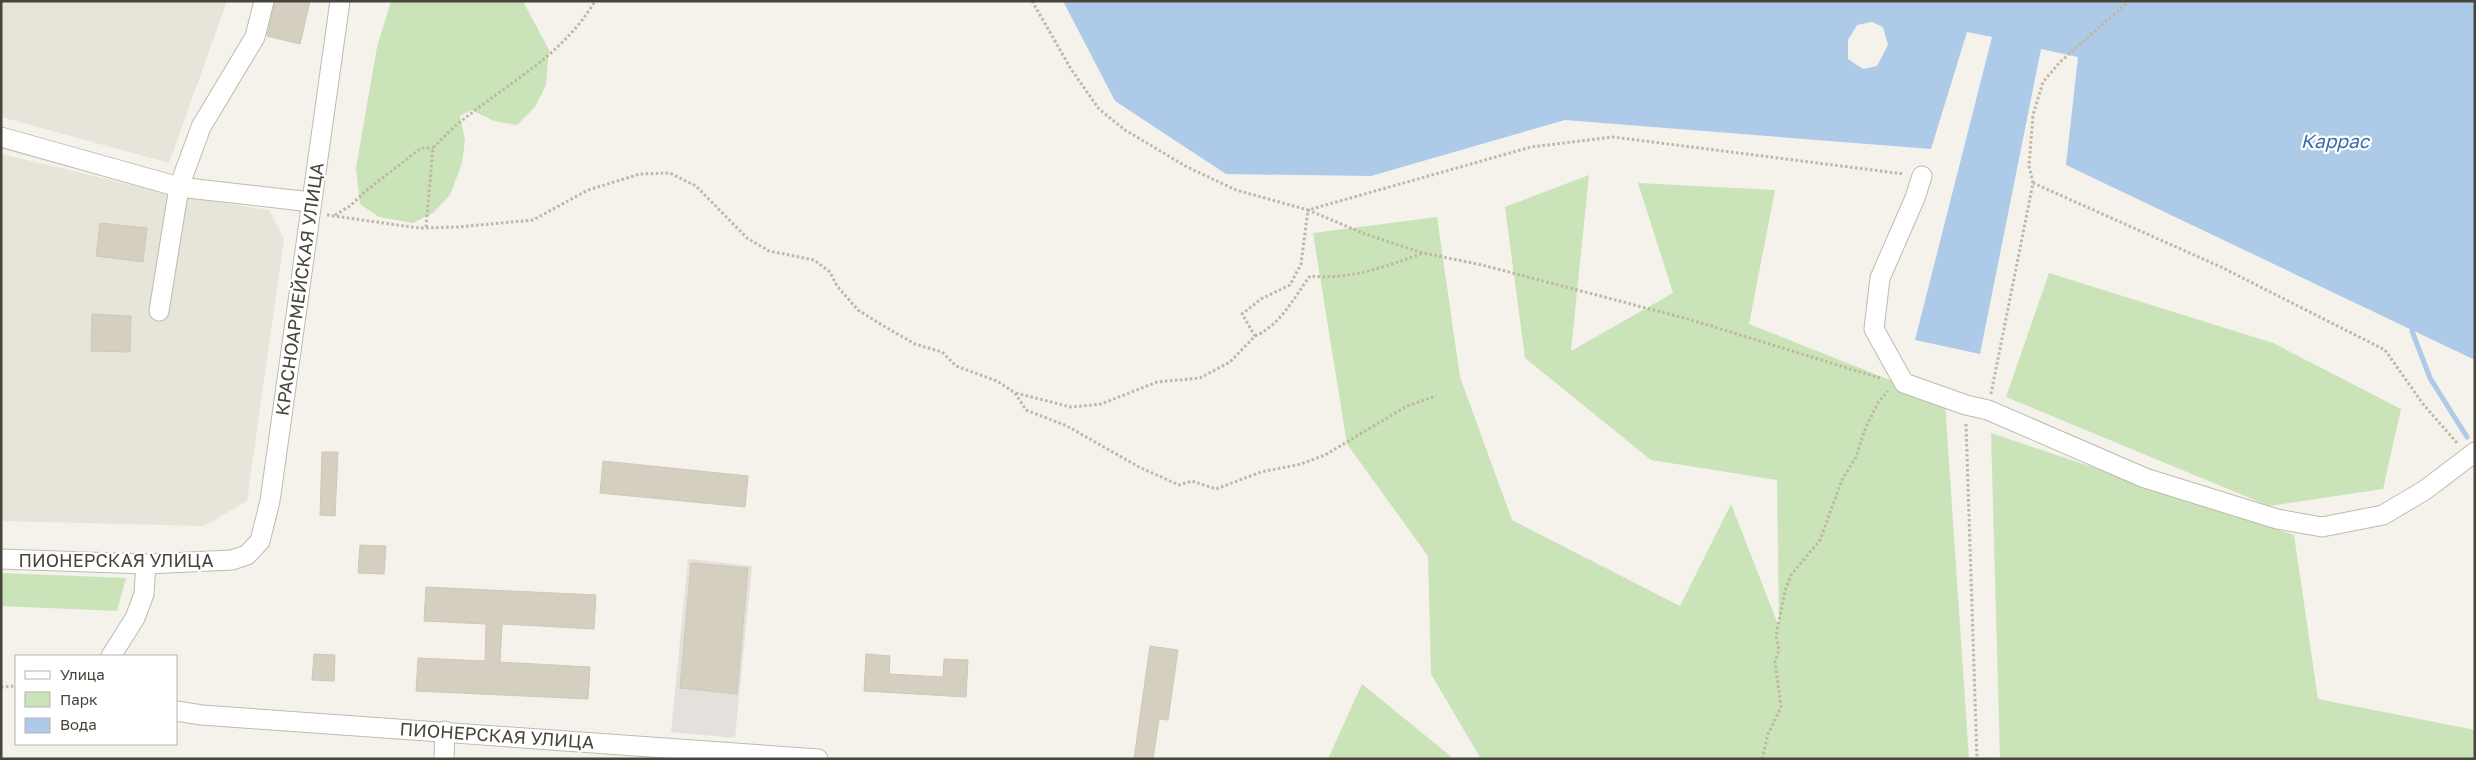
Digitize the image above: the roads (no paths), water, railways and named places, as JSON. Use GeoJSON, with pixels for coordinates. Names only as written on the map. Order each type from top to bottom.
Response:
{"type":"FeatureCollection","features":[{"type":"Feature","properties":{"kind":"street"},"geometry":{"type":"LineString","coordinates":[[159,310],[179,187],[201,128],[255,37],[264,1]]}},
{"type":"Feature","properties":{"kind":"street","name":"КРАСНОАРМЕЙСКАЯ УЛИЦА"},"geometry":{"type":"LineString","coordinates":[[232,560],[247,555],[260,541],[270,501],[340,1]]}},
{"type":"Feature","properties":{"kind":"street"},"geometry":{"type":"LineString","coordinates":[[1,137],[179,187],[310,209]]}},
{"type":"Feature","properties":{"kind":"street"},"geometry":{"type":"LineString","coordinates":[[1922,176],[1915,198],[1880,278],[1874,329],[1898,382],[1966,406],[1988,410],[2145,478],[2277,519],[2322,527],[2383,515],[2425,490],[2472,455]]}},
{"type":"Feature","properties":{"kind":"street","name":"ПИОНЕРСКАЯ УЛИЦА"},"geometry":{"type":"LineString","coordinates":[[1,559],[146,564],[232,560]]}},
{"type":"Feature","properties":{"kind":"street"},"geometry":{"type":"LineString","coordinates":[[112,655],[135,618],[144,594],[146,564]]}},
{"type":"Feature","properties":{"kind":"street","name":"ПИОНЕРСКАЯ УЛИЦА"},"geometry":{"type":"LineString","coordinates":[[178,711],[202,715],[818,759]]}},
{"type":"Feature","properties":{"kind":"street"},"geometry":{"type":"LineString","coordinates":[[444,759],[445,731]]}},
{"type":"Feature","properties":{"kind":"water","name":"Каррас"},"geometry":{"type":"Polygon","coordinates":[[[1063,1],[2475,1],[2475,360],[2066,165],[2078,57],[2041,49],[1980,354],[1915,340],[1992,37],[1967,32],[1931,149],[1565,120],[1371,176],[1226,174],[1115,101],[1063,1]],[[1872,22],[1857,25],[1848,40],[1848,59],[1863,69],[1877,66],[1888,45],[1883,27],[1872,22]]]}},
{"type":"Feature","properties":{"kind":"waterway"},"geometry":{"type":"LineString","coordinates":[[2412,331],[2430,378],[2467,437]]}}]}
